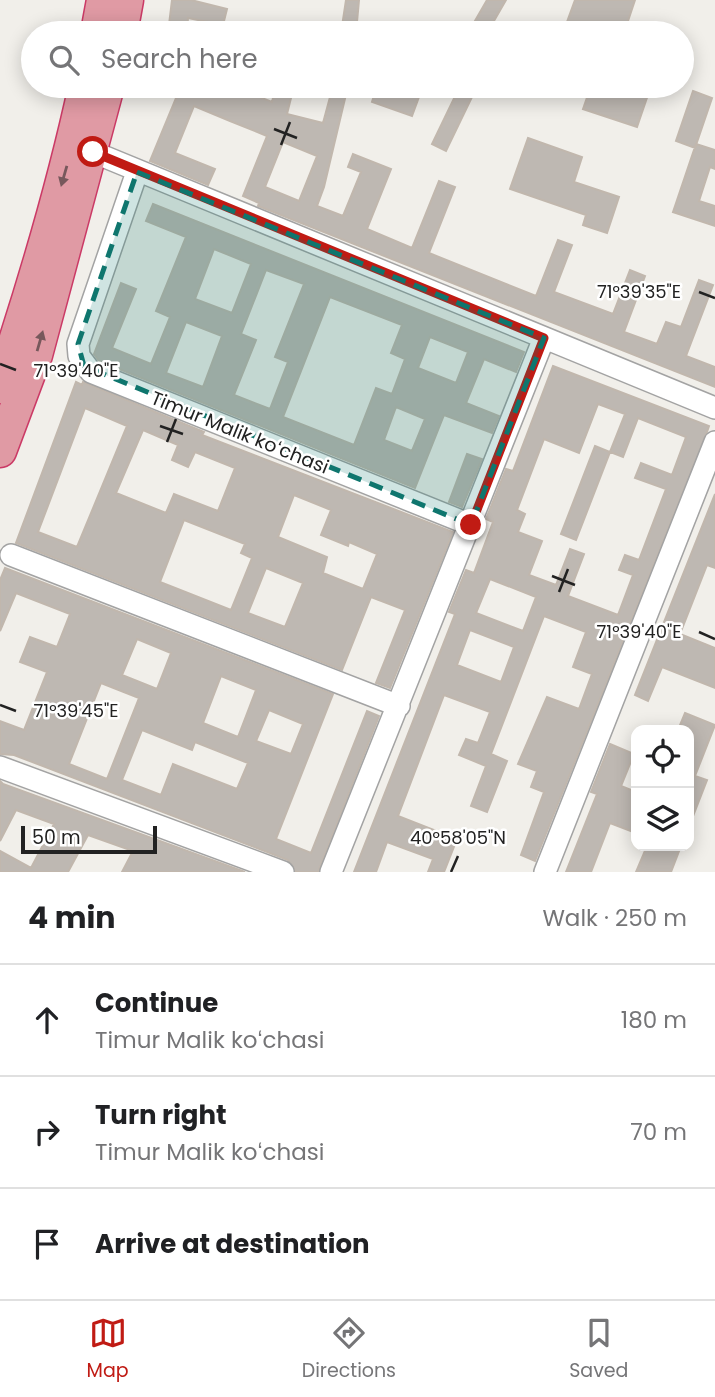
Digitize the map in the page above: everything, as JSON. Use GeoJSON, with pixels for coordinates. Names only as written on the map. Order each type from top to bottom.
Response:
{"type":"FeatureCollection","features":[{"type":"Feature","properties":{"kind":"highway"},"geometry":{"type":"LineString","coordinates":[[99,21],[103,0]]}},
{"type":"Feature","properties":{"kind":"highway"},"geometry":{"type":"LineString","coordinates":[[123,21],[127,0]]}},
{"type":"Feature","properties":{"kind":"highway"},"geometry":{"type":"LineString","coordinates":[[0,387],[32,291],[82,98]]}},
{"type":"Feature","properties":{"kind":"highway"},"geometry":{"type":"LineString","coordinates":[[0,451],[36,355],[93,152],[105,98]]}},
{"type":"Feature","properties":{"kind":"street"},"geometry":{"type":"LineString","coordinates":[[93,152],[715,408]]}},
{"type":"Feature","properties":{"kind":"street","name":"Timur Malik koʻchasi"},"geometry":{"type":"LineString","coordinates":[[137,172],[78,344],[84,366],[91,372],[471,525]]}},
{"type":"Feature","properties":{"kind":"street"},"geometry":{"type":"LineString","coordinates":[[331,872],[544,338]]}},
{"type":"Feature","properties":{"kind":"street"},"geometry":{"type":"LineString","coordinates":[[545,872],[715,442]]}},
{"type":"Feature","properties":{"kind":"street"},"geometry":{"type":"LineString","coordinates":[[11,555],[399,706]]}},
{"type":"Feature","properties":{"kind":"street"},"geometry":{"type":"LineString","coordinates":[[0,767],[283,872]]}},
{"type":"Feature","properties":{"kind":"highlighted area"},"geometry":{"type":"Polygon","coordinates":[[[137,172],[544,338],[471,525],[84,366],[78,344],[137,172]]]}},
{"type":"Feature","properties":{"kind":"building"},"geometry":{"type":"Polygon","coordinates":[[[172,0],[191,0],[227,9],[224,21],[188,18],[188,21],[169,21],[172,0]]]}},
{"type":"Feature","properties":{"kind":"building"},"geometry":{"type":"Polygon","coordinates":[[[346,0],[359,0],[357,21],[343,21],[346,0]]]}},
{"type":"Feature","properties":{"kind":"building"},"geometry":{"type":"Polygon","coordinates":[[[487,0],[506,0],[494,21],[475,21],[487,0]]]}},
{"type":"Feature","properties":{"kind":"building"},"geometry":{"type":"Polygon","coordinates":[[[575,0],[635,0],[628,21],[567,21],[575,0]]]}},
{"type":"Feature","properties":{"kind":"building"},"geometry":{"type":"Polygon","coordinates":[[[694,91],[712,98],[695,148],[676,141],[691,98],[694,98],[694,91]]]}},
{"type":"Feature","properties":{"kind":"building"},"geometry":{"type":"Polygon","coordinates":[[[176,98],[262,98],[272,102],[273,98],[291,98],[287,114],[323,123],[330,98],[345,98],[317,206],[343,216],[361,172],[348,167],[353,154],[391,169],[367,229],[412,248],[439,181],[455,187],[429,253],[536,296],[558,240],[572,245],[554,292],[613,314],[630,270],[645,276],[624,332],[657,344],[666,322],[681,327],[699,280],[713,285],[686,356],[715,367],[715,387],[258,206],[259,203],[243,196],[267,136],[194,106],[175,153],[215,169],[208,185],[150,161],[176,98]],[[283,142],[265,187],[299,201],[317,156],[283,142]]]}},
{"type":"Feature","properties":{"kind":"building"},"geometry":{"type":"Polygon","coordinates":[[[373,98],[419,98],[412,116],[372,102],[373,98]]]}},
{"type":"Feature","properties":{"kind":"building"},"geometry":{"type":"Polygon","coordinates":[[[454,98],[472,98],[446,151],[432,144],[454,98]]]}},
{"type":"Feature","properties":{"kind":"building"},"geometry":{"type":"Polygon","coordinates":[[[587,98],[647,98],[637,127],[583,109],[587,98]]]}},
{"type":"Feature","properties":{"kind":"building"},"geometry":{"type":"Polygon","coordinates":[[[528,138],[582,157],[574,182],[619,197],[607,233],[583,225],[586,215],[510,189],[528,138]]]}},
{"type":"Feature","properties":{"kind":"building"},"geometry":{"type":"Polygon","coordinates":[[[696,144],[715,150],[715,169],[710,167],[699,201],[715,206],[715,226],[673,212],[696,144]]]}},
{"type":"Feature","properties":{"kind":"building"},"geometry":{"type":"Polygon","coordinates":[[[153,204],[524,352],[516,372],[484,359],[466,403],[499,416],[492,433],[444,415],[415,488],[99,361],[94,354],[121,283],[136,289],[112,348],[151,364],[170,317],[156,311],[186,237],[146,221],[153,204]],[[214,249],[195,299],[232,313],[251,264],[214,249]],[[266,270],[241,334],[256,340],[234,395],[270,409],[288,362],[275,357],[304,284],[266,270]],[[330,297],[283,417],[354,445],[376,388],[392,394],[405,359],[391,353],[402,325],[330,297]],[[186,322],[166,373],[203,387],[222,336],[186,322]],[[430,337],[418,368],[456,383],[468,352],[430,337]],[[396,407],[384,440],[412,451],[425,419],[396,407]]]}},
{"type":"Feature","properties":{"kind":"building"},"geometry":{"type":"Polygon","coordinates":[[[553,366],[709,426],[535,861],[521,855],[544,792],[531,787],[537,771],[518,764],[547,697],[579,709],[592,674],[573,667],[586,632],[544,616],[491,754],[507,761],[487,812],[471,806],[486,766],[459,755],[466,739],[478,743],[490,712],[444,695],[398,816],[457,839],[444,872],[428,872],[433,859],[387,842],[376,872],[354,872],[455,614],[449,612],[466,570],[474,573],[493,522],[486,519],[506,469],[513,471],[553,366]],[[598,404],[579,453],[544,439],[517,510],[525,514],[518,532],[542,541],[529,575],[556,585],[570,549],[584,554],[568,596],[618,615],[633,575],[619,570],[625,555],[639,560],[666,489],[635,478],[641,463],[672,475],[686,437],[638,418],[623,457],[610,452],[625,414],[598,404]],[[490,579],[476,613],[523,631],[536,597],[490,579]],[[470,630],[457,665],[501,682],[514,647],[470,630]]]}},
{"type":"Feature","properties":{"kind":"building"},"geometry":{"type":"Polygon","coordinates":[[[76,382],[82,385],[83,382],[204,432],[202,435],[453,532],[390,688],[376,683],[405,610],[371,597],[342,670],[16,543],[76,382]],[[85,408],[38,532],[77,547],[127,426],[85,408]],[[143,430],[116,493],[166,513],[174,494],[218,511],[235,468],[195,452],[188,467],[172,460],[178,445],[143,430]],[[294,495],[278,537],[327,557],[323,573],[363,589],[377,554],[349,542],[348,546],[321,535],[331,510],[294,495]],[[184,520],[160,582],[231,610],[252,558],[241,553],[245,544],[184,520]],[[266,568],[248,613],[285,627],[303,583],[266,568]]]}},
{"type":"Feature","properties":{"kind":"building"},"geometry":{"type":"Polygon","coordinates":[[[595,446],[610,452],[576,540],[561,534],[595,446]]]}},
{"type":"Feature","properties":{"kind":"building"},"geometry":{"type":"Polygon","coordinates":[[[467,454],[482,459],[462,507],[449,502],[467,454]]]}},
{"type":"Feature","properties":{"kind":"building"},"geometry":{"type":"Polygon","coordinates":[[[715,494],[715,568],[707,565],[680,634],[715,648],[715,688],[662,667],[648,701],[635,695],[715,494]]]}},
{"type":"Feature","properties":{"kind":"building"},"geometry":{"type":"Polygon","coordinates":[[[5,568],[333,694],[276,839],[311,853],[367,711],[379,716],[318,872],[296,872],[288,860],[14,755],[0,754],[0,721],[24,730],[47,672],[20,662],[30,637],[57,647],[70,614],[16,593],[0,631],[0,580],[5,568]],[[137,639],[122,675],[157,689],[171,653],[137,639]],[[221,676],[203,723],[238,737],[256,690],[221,676]],[[101,683],[69,764],[107,779],[139,698],[101,683]],[[269,710],[256,741],[291,754],[303,724],[269,710]],[[142,730],[122,780],[161,795],[173,764],[237,789],[248,763],[195,742],[192,750],[142,730]]]}},
{"type":"Feature","properties":{"kind":"building"},"geometry":{"type":"Polygon","coordinates":[[[685,713],[715,725],[695,776],[707,780],[694,814],[694,725],[680,725],[685,713]]]}},
{"type":"Feature","properties":{"kind":"building"},"geometry":{"type":"Polygon","coordinates":[[[610,744],[631,753],[631,761],[621,786],[631,790],[631,831],[610,823],[591,872],[566,872],[597,794],[591,792],[610,744]]]}},
{"type":"Feature","properties":{"kind":"building"},"geometry":{"type":"Polygon","coordinates":[[[0,781],[245,872],[122,872],[133,851],[88,835],[68,872],[0,872],[0,851],[31,868],[54,824],[16,810],[0,841],[0,781]]]}},
{"type":"Feature","properties":{"kind":"building"},"geometry":{"type":"Polygon","coordinates":[[[645,851],[679,851],[671,872],[636,872],[645,851]]]}},
{"type":"Feature","properties":{"kind":"route"},"geometry":{"type":"LineString","coordinates":[[93,152],[544,338],[471,525]]}}]}
